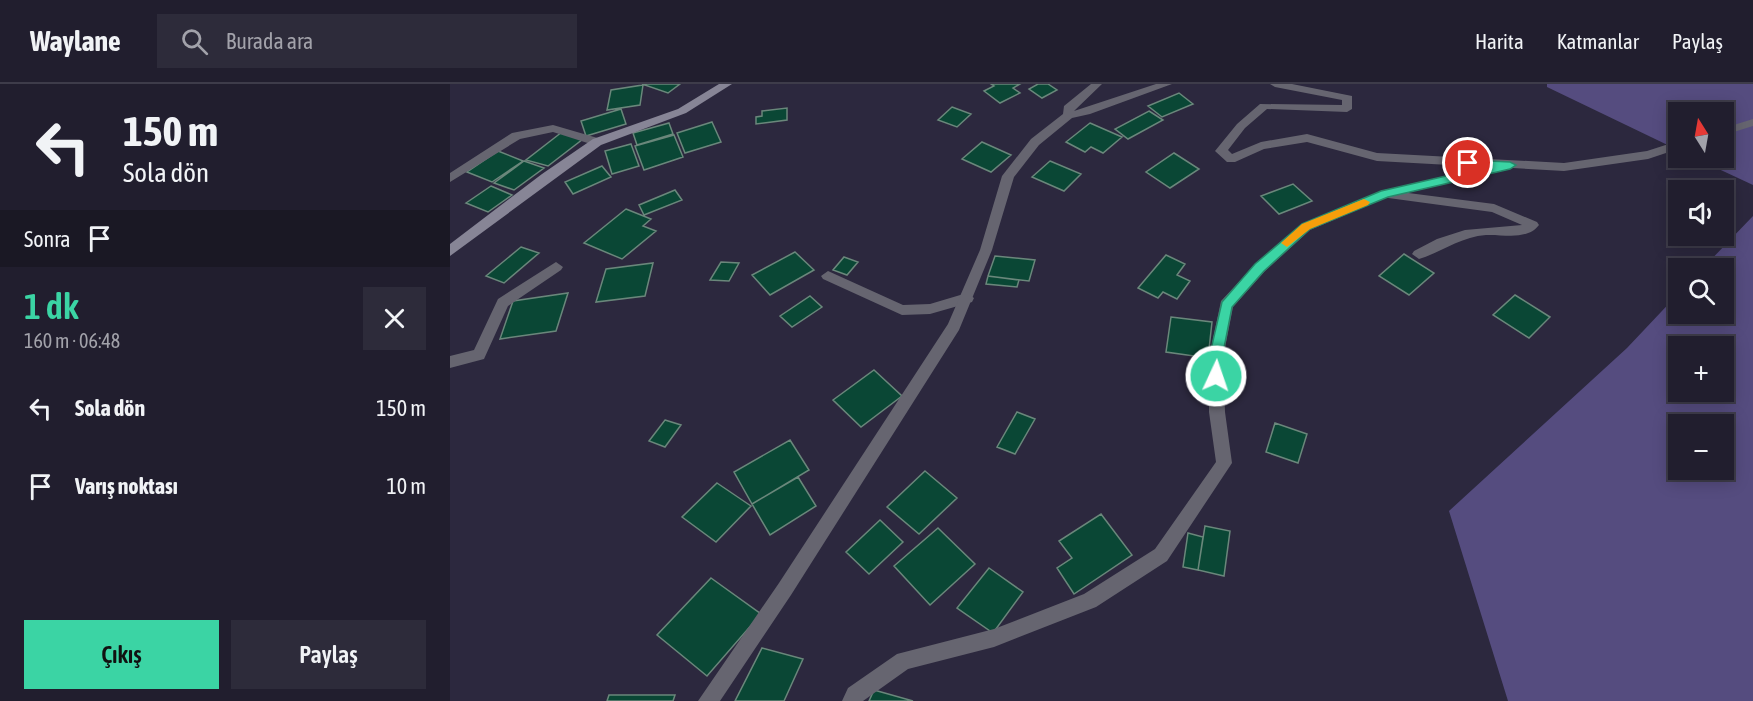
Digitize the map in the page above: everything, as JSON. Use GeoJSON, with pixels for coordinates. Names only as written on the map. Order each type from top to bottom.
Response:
{"type":"FeatureCollection","features":[{"type":"Feature","properties":{"kind":"street"},"geometry":{"type":"LineString","coordinates":[[450,251],[546,177],[597,142],[682,111],[727,84]]}},
{"type":"Feature","properties":{"kind":"street"},"geometry":{"type":"LineString","coordinates":[[1069,115],[1068,108],[1097,84]]}},
{"type":"Feature","properties":{"kind":"street"},"geometry":{"type":"LineString","coordinates":[[708,701],[785,589],[954,326],[968,298],[986,250],[1008,176],[1035,142],[1069,115],[1086,112],[1167,84]]}},
{"type":"Feature","properties":{"kind":"street"},"geometry":{"type":"LineString","coordinates":[[1275,84],[1348,98],[1347,108],[1264,106],[1240,126],[1221,151],[1231,159],[1261,146],[1307,138],[1377,157],[1564,167],[1648,155],[1668,149]]}},
{"type":"Feature","properties":{"kind":"street"},"geometry":{"type":"LineString","coordinates":[[1734,129],[1753,122]]}},
{"type":"Feature","properties":{"kind":"street"},"geometry":{"type":"LineString","coordinates":[[450,178],[516,136],[553,128],[597,142]]}},
{"type":"Feature","properties":{"kind":"street"},"geometry":{"type":"LineString","coordinates":[[852,701],[855,695],[904,661],[994,638],[1090,601],[1161,555],[1224,463],[1217,412],[1216,358],[1226,305],[1260,268],[1306,227],[1385,194],[1510,165]]}},
{"type":"Feature","properties":{"kind":"street"},"geometry":{"type":"LineString","coordinates":[[1385,194],[1494,208],[1533,225],[1518,233],[1484,231],[1447,238],[1419,254]]}},
{"type":"Feature","properties":{"kind":"street"},"geometry":{"type":"LineString","coordinates":[[450,362],[479,355],[503,303],[556,267]]}},
{"type":"Feature","properties":{"kind":"street"},"geometry":{"type":"LineString","coordinates":[[828,276],[902,310],[930,309],[968,298]]}},
{"type":"Feature","properties":{"kind":"shaded area"},"geometry":{"type":"Polygon","coordinates":[[[1547,84],[1753,84],[1753,185],[1716,168],[1734,168],[1734,102],[1668,102],[1668,145],[1547,87],[1547,84]]]}},
{"type":"Feature","properties":{"kind":"shaded area"},"geometry":{"type":"Polygon","coordinates":[[[1753,216],[1753,701],[1508,701],[1449,511],[1627,348],[1668,305],[1668,324],[1734,324],[1734,258],[1713,258],[1724,246],[1734,246],[1734,236],[1753,216]]]}},
{"type":"Feature","properties":{"kind":"building"},"geometry":{"type":"Polygon","coordinates":[[[642,84],[680,84],[668,93],[642,84]]]}},
{"type":"Feature","properties":{"kind":"building"},"geometry":{"type":"Polygon","coordinates":[[[991,84],[1020,84],[1013,88],[1020,93],[1000,103],[984,91],[994,86],[991,84]]]}},
{"type":"Feature","properties":{"kind":"building"},"geometry":{"type":"Polygon","coordinates":[[[1038,84],[1048,84],[1057,90],[1042,98],[1029,89],[1038,84]]]}},
{"type":"Feature","properties":{"kind":"building"},"geometry":{"type":"Polygon","coordinates":[[[643,85],[640,105],[607,110],[611,90],[643,85]]]}},
{"type":"Feature","properties":{"kind":"building"},"geometry":{"type":"Polygon","coordinates":[[[1179,93],[1193,104],[1162,117],[1148,106],[1179,93]]]}},
{"type":"Feature","properties":{"kind":"building"},"geometry":{"type":"Polygon","coordinates":[[[952,107],[971,114],[957,127],[938,120],[952,107]]]}},
{"type":"Feature","properties":{"kind":"building"},"geometry":{"type":"Polygon","coordinates":[[[787,108],[787,120],[756,124],[756,117],[762,116],[762,111],[787,108]]]}},
{"type":"Feature","properties":{"kind":"building"},"geometry":{"type":"Polygon","coordinates":[[[621,109],[626,124],[586,136],[581,121],[621,109]]]}},
{"type":"Feature","properties":{"kind":"building"},"geometry":{"type":"Polygon","coordinates":[[[1149,111],[1163,120],[1128,139],[1115,129],[1149,111]]]}},
{"type":"Feature","properties":{"kind":"building"},"geometry":{"type":"Polygon","coordinates":[[[712,122],[721,142],[685,153],[677,133],[712,122]]]}},
{"type":"Feature","properties":{"kind":"building"},"geometry":{"type":"Polygon","coordinates":[[[669,123],[673,134],[637,145],[633,133],[669,123]]]}},
{"type":"Feature","properties":{"kind":"building"},"geometry":{"type":"Polygon","coordinates":[[[1090,123],[1122,137],[1103,153],[1091,147],[1085,152],[1066,142],[1090,123]]]}},
{"type":"Feature","properties":{"kind":"building"},"geometry":{"type":"Polygon","coordinates":[[[562,132],[583,139],[548,166],[526,160],[562,132]]]}},
{"type":"Feature","properties":{"kind":"building"},"geometry":{"type":"Polygon","coordinates":[[[674,135],[683,157],[644,170],[635,146],[674,135]]]}},
{"type":"Feature","properties":{"kind":"building"},"geometry":{"type":"Polygon","coordinates":[[[982,142],[1011,155],[991,172],[962,159],[982,142]]]}},
{"type":"Feature","properties":{"kind":"building"},"geometry":{"type":"Polygon","coordinates":[[[631,144],[639,166],[612,174],[605,151],[631,144]]]}},
{"type":"Feature","properties":{"kind":"building"},"geometry":{"type":"Polygon","coordinates":[[[498,151],[523,161],[492,182],[467,172],[498,151]]]}},
{"type":"Feature","properties":{"kind":"building"},"geometry":{"type":"Polygon","coordinates":[[[1174,153],[1199,169],[1170,188],[1146,172],[1174,153]]]}},
{"type":"Feature","properties":{"kind":"building"},"geometry":{"type":"Polygon","coordinates":[[[524,161],[544,168],[514,190],[494,183],[524,161]]]}},
{"type":"Feature","properties":{"kind":"building"},"geometry":{"type":"Polygon","coordinates":[[[1050,161],[1081,174],[1064,191],[1032,177],[1050,161]]]}},
{"type":"Feature","properties":{"kind":"building"},"geometry":{"type":"Polygon","coordinates":[[[602,166],[611,177],[573,194],[565,182],[602,166]]]}},
{"type":"Feature","properties":{"kind":"building"},"geometry":{"type":"Polygon","coordinates":[[[1293,184],[1312,201],[1279,214],[1261,196],[1293,184]]]}},
{"type":"Feature","properties":{"kind":"building"},"geometry":{"type":"Polygon","coordinates":[[[491,186],[512,195],[488,212],[466,203],[491,186]]]}},
{"type":"Feature","properties":{"kind":"building"},"geometry":{"type":"Polygon","coordinates":[[[675,190],[682,200],[644,215],[639,205],[675,190]]]}},
{"type":"Feature","properties":{"kind":"building"},"geometry":{"type":"Polygon","coordinates":[[[626,209],[651,219],[643,226],[656,231],[622,259],[584,243],[626,209]]]}},
{"type":"Feature","properties":{"kind":"building"},"geometry":{"type":"Polygon","coordinates":[[[521,247],[539,253],[504,283],[486,276],[521,247]]]}},
{"type":"Feature","properties":{"kind":"building"},"geometry":{"type":"Polygon","coordinates":[[[795,252],[814,270],[770,295],[752,275],[795,252]]]}},
{"type":"Feature","properties":{"kind":"building"},"geometry":{"type":"Polygon","coordinates":[[[1404,254],[1434,273],[1409,295],[1379,276],[1404,254]]]}},
{"type":"Feature","properties":{"kind":"building"},"geometry":{"type":"Polygon","coordinates":[[[1166,255],[1185,264],[1177,275],[1190,281],[1177,299],[1163,292],[1158,298],[1138,288],[1166,255]]]}},
{"type":"Feature","properties":{"kind":"building"},"geometry":{"type":"Polygon","coordinates":[[[995,256],[1035,260],[1029,281],[988,276],[995,256]]]}},
{"type":"Feature","properties":{"kind":"building"},"geometry":{"type":"Polygon","coordinates":[[[844,257],[858,262],[847,275],[833,270],[844,257]]]}},
{"type":"Feature","properties":{"kind":"building"},"geometry":{"type":"Polygon","coordinates":[[[721,262],[739,263],[729,281],[710,280],[721,262]]]}},
{"type":"Feature","properties":{"kind":"building"},"geometry":{"type":"Polygon","coordinates":[[[653,263],[645,296],[596,302],[606,269],[653,263]]]}},
{"type":"Feature","properties":{"kind":"building"},"geometry":{"type":"Polygon","coordinates":[[[988,276],[1019,280],[1017,287],[986,284],[988,276]]]}},
{"type":"Feature","properties":{"kind":"building"},"geometry":{"type":"Polygon","coordinates":[[[568,293],[556,331],[500,339],[513,301],[568,293]]]}},
{"type":"Feature","properties":{"kind":"building"},"geometry":{"type":"Polygon","coordinates":[[[1515,295],[1550,317],[1529,338],[1493,315],[1515,295]]]}},
{"type":"Feature","properties":{"kind":"building"},"geometry":{"type":"Polygon","coordinates":[[[810,296],[822,307],[792,327],[780,316],[810,296]]]}},
{"type":"Feature","properties":{"kind":"building"},"geometry":{"type":"Polygon","coordinates":[[[1171,317],[1212,322],[1208,358],[1166,352],[1171,317]]]}},
{"type":"Feature","properties":{"kind":"building"},"geometry":{"type":"Polygon","coordinates":[[[874,370],[902,396],[861,427],[833,400],[874,370]]]}},
{"type":"Feature","properties":{"kind":"building"},"geometry":{"type":"Polygon","coordinates":[[[1017,412],[1035,419],[1015,454],[997,447],[1017,412]]]}},
{"type":"Feature","properties":{"kind":"building"},"geometry":{"type":"Polygon","coordinates":[[[665,420],[681,425],[665,447],[649,441],[665,420]]]}},
{"type":"Feature","properties":{"kind":"building"},"geometry":{"type":"Polygon","coordinates":[[[1275,423],[1307,434],[1298,463],[1266,452],[1275,423]]]}},
{"type":"Feature","properties":{"kind":"building"},"geometry":{"type":"Polygon","coordinates":[[[790,440],[809,470],[752,504],[734,472],[790,440]]]}},
{"type":"Feature","properties":{"kind":"building"},"geometry":{"type":"Polygon","coordinates":[[[925,471],[957,498],[919,534],[887,507],[925,471]]]}},
{"type":"Feature","properties":{"kind":"building"},"geometry":{"type":"Polygon","coordinates":[[[798,477],[816,506],[770,535],[752,504],[798,477]]]}},
{"type":"Feature","properties":{"kind":"building"},"geometry":{"type":"Polygon","coordinates":[[[717,483],[751,506],[716,542],[682,517],[717,483]]]}},
{"type":"Feature","properties":{"kind":"building"},"geometry":{"type":"Polygon","coordinates":[[[1101,514],[1132,555],[1074,594],[1057,568],[1072,558],[1059,541],[1101,514]]]}},
{"type":"Feature","properties":{"kind":"building"},"geometry":{"type":"Polygon","coordinates":[[[880,520],[903,542],[869,574],[846,552],[880,520]]]}},
{"type":"Feature","properties":{"kind":"building"},"geometry":{"type":"Polygon","coordinates":[[[1205,526],[1230,531],[1224,576],[1198,570],[1205,526]]]}},
{"type":"Feature","properties":{"kind":"building"},"geometry":{"type":"Polygon","coordinates":[[[938,528],[975,564],[930,605],[894,566],[938,528]]]}},
{"type":"Feature","properties":{"kind":"building"},"geometry":{"type":"Polygon","coordinates":[[[1188,533],[1203,537],[1198,570],[1183,567],[1188,533]]]}},
{"type":"Feature","properties":{"kind":"building"},"geometry":{"type":"Polygon","coordinates":[[[989,568],[1023,592],[993,633],[957,608],[989,568]]]}},
{"type":"Feature","properties":{"kind":"building"},"geometry":{"type":"Polygon","coordinates":[[[711,578],[761,614],[707,676],[657,635],[711,578]]]}},
{"type":"Feature","properties":{"kind":"building"},"geometry":{"type":"Polygon","coordinates":[[[762,648],[803,659],[784,701],[735,701],[762,648]]]}},
{"type":"Feature","properties":{"kind":"building"},"geometry":{"type":"Polygon","coordinates":[[[874,690],[913,701],[869,701],[874,690]]]}},
{"type":"Feature","properties":{"kind":"building"},"geometry":{"type":"Polygon","coordinates":[[[609,695],[675,695],[673,701],[607,701],[609,695]]]}},
{"type":"Feature","properties":{"kind":"slow traffic"},"geometry":{"type":"LineString","coordinates":[[1287,243],[1306,227],[1364,202]]}},
{"type":"Feature","properties":{"kind":"route"},"geometry":{"type":"LineString","coordinates":[[1216,376],[1216,358],[1226,305],[1260,268],[1306,227],[1385,194],[1510,165],[1468,163]]}}]}
